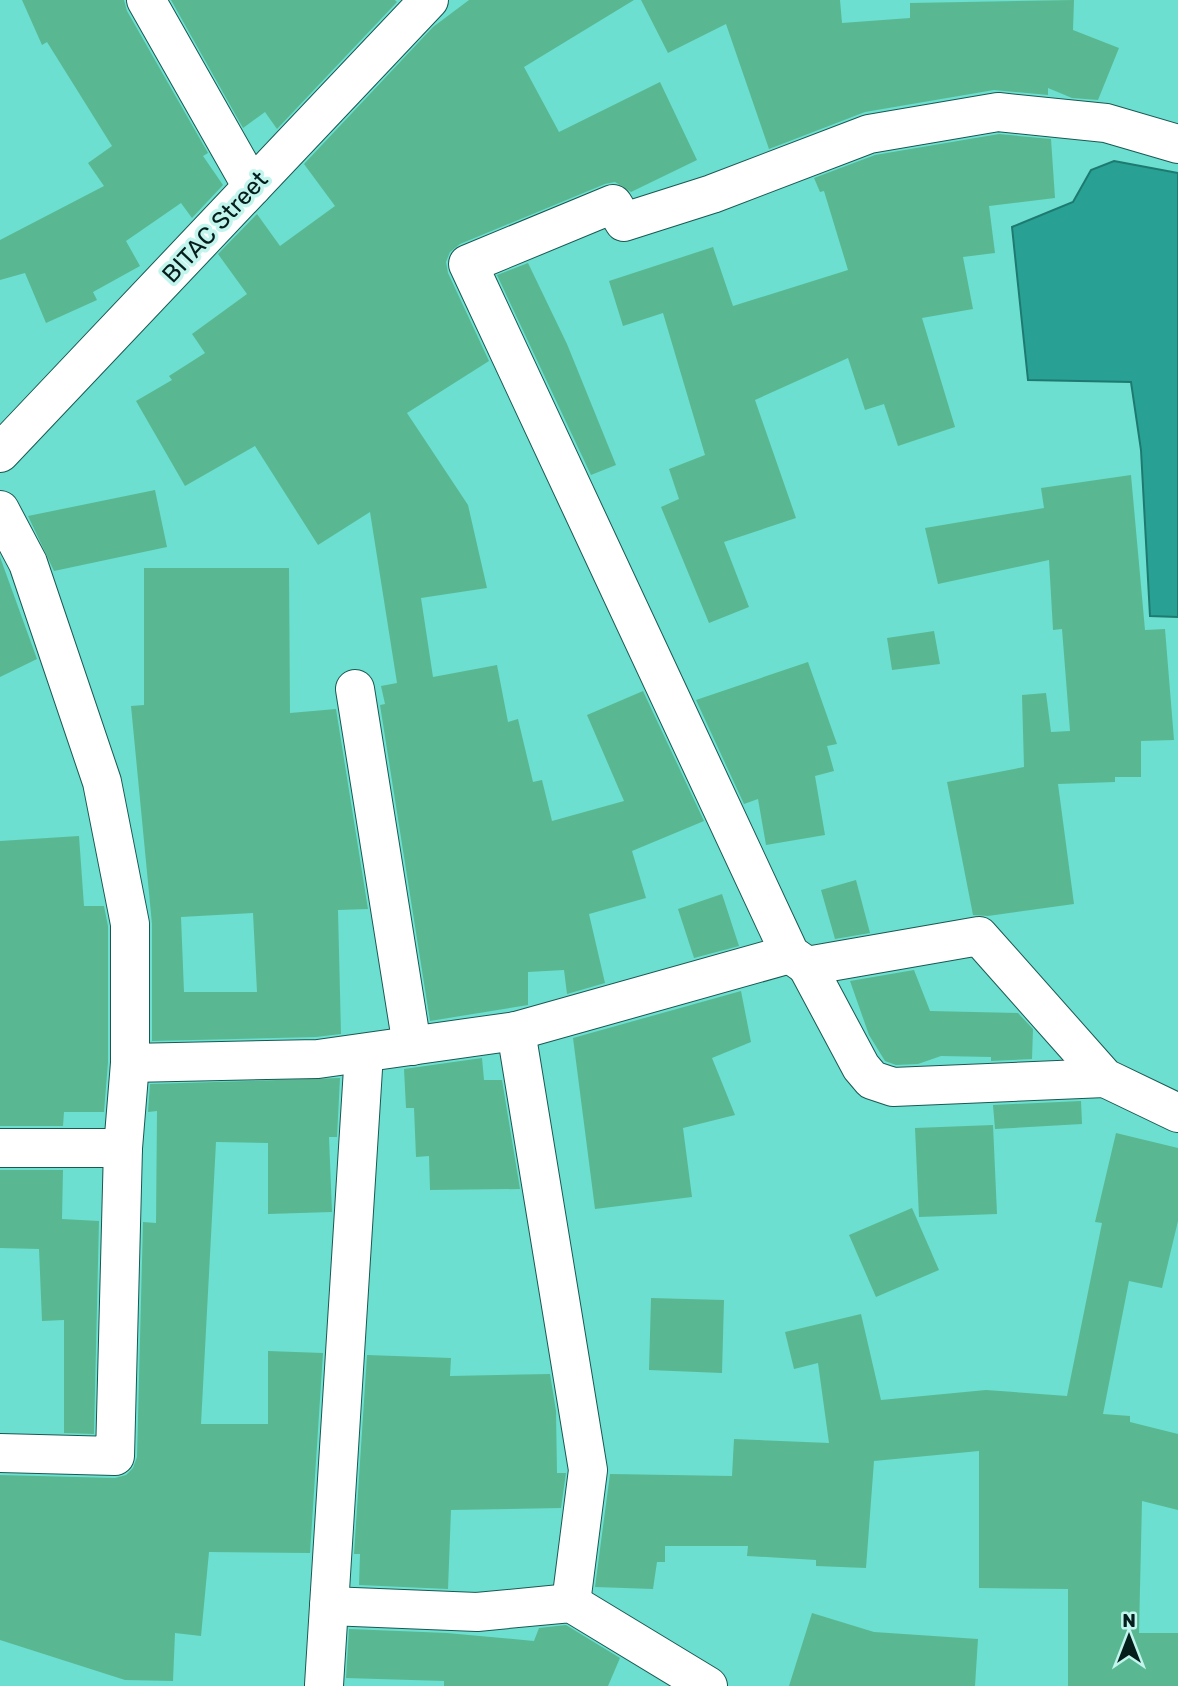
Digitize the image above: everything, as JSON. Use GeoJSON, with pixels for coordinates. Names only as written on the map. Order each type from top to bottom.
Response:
{"type":"FeatureCollection","features":[{"type":"Feature","properties":{"kind":"street"},"geometry":{"type":"LineString","coordinates":[[146,0],[252,187]]}},
{"type":"Feature","properties":{"kind":"street","name":"BITAC Street"},"geometry":{"type":"LineString","coordinates":[[0,453],[429,0]]}},
{"type":"Feature","properties":{"kind":"street"},"geometry":{"type":"LineString","coordinates":[[1105,1078],[893,1087],[872,1080],[861,1067],[798,960],[468,264],[612,204],[624,222],[712,194],[869,134],[998,112],[1106,123],[1178,144]]}},
{"type":"Feature","properties":{"kind":"street"},"geometry":{"type":"LineString","coordinates":[[0,510],[28,562],[102,782],[130,923],[130,1063],[123,1148],[115,1456],[0,1453]]}},
{"type":"Feature","properties":{"kind":"street"},"geometry":{"type":"LineString","coordinates":[[355,689],[412,1045]]}},
{"type":"Feature","properties":{"kind":"street"},"geometry":{"type":"LineString","coordinates":[[130,1063],[318,1059],[516,1031],[798,960],[979,936],[1105,1078],[1178,1113]]}},
{"type":"Feature","properties":{"kind":"street"},"geometry":{"type":"LineString","coordinates":[[516,1031],[587,1470],[571,1603]]}},
{"type":"Feature","properties":{"kind":"street"},"geometry":{"type":"LineString","coordinates":[[324,1685],[364,1053]]}},
{"type":"Feature","properties":{"kind":"street"},"geometry":{"type":"LineString","coordinates":[[0,1148],[123,1148]]}},
{"type":"Feature","properties":{"kind":"street"},"geometry":{"type":"LineString","coordinates":[[330,1606],[477,1612],[571,1603],[708,1686]]}},
{"type":"Feature","properties":{"kind":"water"},"geometry":{"type":"Polygon","coordinates":[[[1114,161],[1178,173],[1178,617],[1150,616],[1141,450],[1131,382],[1028,380],[1012,227],[1073,202],[1091,170],[1114,161]]]}},
{"type":"Feature","properties":{"kind":"building"},"geometry":{"type":"Polygon","coordinates":[[[22,0],[124,0],[127,11],[208,153],[203,156],[223,185],[192,218],[181,203],[126,241],[140,266],[93,292],[97,300],[46,323],[25,273],[0,280],[0,240],[104,186],[88,163],[112,146],[47,42],[42,45],[22,0]]]}},
{"type":"Feature","properties":{"kind":"building"},"geometry":{"type":"Polygon","coordinates":[[[171,0],[397,2],[277,129],[265,112],[243,128],[171,0]]]}},
{"type":"Feature","properties":{"kind":"building"},"geometry":{"type":"Polygon","coordinates":[[[469,0],[634,0],[524,67],[559,132],[660,82],[697,160],[631,192],[615,182],[605,184],[460,244],[450,252],[446,262],[448,273],[489,361],[407,413],[468,505],[487,588],[421,598],[433,677],[497,665],[508,722],[518,719],[533,782],[542,780],[552,821],[624,801],[587,715],[643,691],[704,821],[632,851],[646,898],[589,914],[605,983],[567,994],[564,970],[528,972],[528,1005],[430,1021],[380,705],[385,704],[381,686],[397,683],[370,512],[318,545],[255,446],[185,486],[136,401],[172,380],[169,376],[205,353],[192,334],[247,294],[218,254],[257,214],[280,246],[335,206],[304,164],[433,27],[469,0]]]}},
{"type":"Feature","properties":{"kind":"building"},"geometry":{"type":"Polygon","coordinates":[[[641,0],[840,0],[842,23],[910,18],[910,3],[1074,0],[1073,30],[1119,48],[1098,100],[1072,98],[1048,88],[1048,95],[994,90],[865,112],[769,149],[726,24],[668,53],[641,0]]]}},
{"type":"Feature","properties":{"kind":"building"},"geometry":{"type":"Polygon","coordinates":[[[999,134],[1051,139],[1055,198],[989,206],[995,253],[963,257],[973,309],[922,318],[955,427],[898,446],[884,404],[865,410],[848,358],[755,400],[796,518],[724,542],[749,607],[709,623],[661,507],[679,499],[669,469],[705,455],[663,313],[623,326],[609,281],[713,247],[733,306],[848,270],[824,191],[820,192],[814,178],[875,155],[999,134]]]}},
{"type":"Feature","properties":{"kind":"building"},"geometry":{"type":"Polygon","coordinates":[[[528,263],[567,344],[616,465],[591,475],[497,275],[528,263]]]}},
{"type":"Feature","properties":{"kind":"building"},"geometry":{"type":"Polygon","coordinates":[[[1131,475],[1145,630],[1165,629],[1174,740],[1141,741],[1141,777],[1115,777],[1115,782],[1058,784],[1074,904],[988,916],[973,915],[947,782],[1024,767],[1022,695],[1046,693],[1051,732],[1070,731],[1062,629],[1053,630],[1049,560],[938,584],[925,528],[1044,508],[1041,488],[1131,475]]]}},
{"type":"Feature","properties":{"kind":"building"},"geometry":{"type":"Polygon","coordinates":[[[155,490],[167,547],[54,571],[28,516],[155,490]]]}},
{"type":"Feature","properties":{"kind":"building"},"geometry":{"type":"Polygon","coordinates":[[[0,557],[37,659],[0,677],[0,557]]]}},
{"type":"Feature","properties":{"kind":"building"},"geometry":{"type":"Polygon","coordinates":[[[144,568],[289,568],[290,713],[336,709],[368,909],[338,910],[341,1034],[152,1041],[152,924],[131,706],[144,705],[144,568]],[[253,913],[181,917],[184,992],[257,992],[253,913]]]}},
{"type":"Feature","properties":{"kind":"building"},"geometry":{"type":"Polygon","coordinates":[[[934,631],[940,664],[892,670],[887,638],[934,631]]]}},
{"type":"Feature","properties":{"kind":"building"},"geometry":{"type":"Polygon","coordinates":[[[808,662],[837,744],[827,746],[834,771],[815,776],[825,835],[766,845],[758,799],[744,804],[696,700],[808,662]]]}},
{"type":"Feature","properties":{"kind":"building"},"geometry":{"type":"Polygon","coordinates":[[[79,836],[84,906],[104,906],[108,926],[108,1062],[104,1112],[64,1112],[63,1126],[0,1126],[0,841],[79,836]]]}},
{"type":"Feature","properties":{"kind":"building"},"geometry":{"type":"Polygon","coordinates":[[[856,880],[870,933],[835,939],[821,890],[856,880]]]}},
{"type":"Feature","properties":{"kind":"building"},"geometry":{"type":"Polygon","coordinates":[[[722,894],[739,946],[694,958],[678,909],[722,894]]]}},
{"type":"Feature","properties":{"kind":"building"},"geometry":{"type":"Polygon","coordinates":[[[914,970],[930,1011],[1018,1013],[1033,1029],[1032,1059],[991,1061],[991,1057],[941,1056],[918,1064],[896,1065],[885,1061],[869,1035],[850,981],[914,970]]]}},
{"type":"Feature","properties":{"kind":"building"},"geometry":{"type":"Polygon","coordinates":[[[741,991],[751,1042],[712,1058],[735,1115],[683,1128],[692,1197],[595,1209],[573,1038],[741,991]]]}},
{"type":"Feature","properties":{"kind":"building"},"geometry":{"type":"Polygon","coordinates":[[[482,1058],[484,1080],[502,1080],[520,1189],[430,1190],[429,1156],[416,1157],[414,1108],[406,1108],[404,1069],[482,1058]]]}},
{"type":"Feature","properties":{"kind":"building"},"geometry":{"type":"Polygon","coordinates":[[[340,1078],[337,1137],[329,1137],[332,1212],[268,1214],[268,1143],[216,1142],[201,1424],[268,1424],[268,1351],[323,1353],[310,1553],[209,1552],[201,1636],[175,1633],[173,1681],[125,1680],[0,1640],[0,1475],[115,1478],[126,1475],[133,1468],[137,1457],[143,1222],[156,1223],[157,1111],[148,1112],[150,1084],[340,1078]]]}},
{"type":"Feature","properties":{"kind":"building"},"geometry":{"type":"Polygon","coordinates":[[[1081,1101],[1082,1124],[995,1129],[993,1105],[1081,1101]]]}},
{"type":"Feature","properties":{"kind":"building"},"geometry":{"type":"Polygon","coordinates":[[[993,1125],[997,1214],[919,1217],[915,1128],[993,1125]]]}},
{"type":"Feature","properties":{"kind":"building"},"geometry":{"type":"Polygon","coordinates":[[[1116,1133],[1178,1148],[1178,1221],[1162,1288],[1129,1281],[1103,1414],[1130,1416],[1130,1422],[1178,1434],[1178,1510],[1142,1501],[1139,1633],[1178,1633],[1178,1686],[1068,1686],[1068,1589],[979,1588],[979,1451],[874,1461],[866,1568],[816,1566],[816,1560],[747,1556],[748,1546],[665,1546],[665,1562],[657,1562],[653,1589],[595,1587],[610,1474],[732,1476],[734,1439],[829,1443],[818,1363],[794,1369],[785,1332],[861,1314],[881,1400],[986,1390],[1067,1396],[1102,1223],[1095,1222],[1116,1133]]]}},
{"type":"Feature","properties":{"kind":"building"},"geometry":{"type":"Polygon","coordinates":[[[0,1170],[63,1170],[62,1219],[99,1221],[94,1434],[64,1433],[64,1320],[42,1321],[39,1249],[0,1248],[0,1170]]]}},
{"type":"Feature","properties":{"kind":"building"},"geometry":{"type":"Polygon","coordinates":[[[912,1208],[939,1270],[876,1297],[849,1235],[912,1208]]]}},
{"type":"Feature","properties":{"kind":"building"},"geometry":{"type":"Polygon","coordinates":[[[651,1298],[724,1300],[722,1373],[649,1370],[651,1298]]]}},
{"type":"Feature","properties":{"kind":"building"},"geometry":{"type":"Polygon","coordinates":[[[367,1355],[451,1358],[450,1376],[550,1374],[556,1411],[557,1473],[566,1473],[561,1508],[451,1510],[448,1589],[359,1585],[360,1554],[354,1554],[367,1355]]]}},
{"type":"Feature","properties":{"kind":"building"},"geometry":{"type":"Polygon","coordinates":[[[812,1613],[874,1632],[978,1639],[975,1686],[789,1686],[812,1613]]]}},
{"type":"Feature","properties":{"kind":"building"},"geometry":{"type":"Polygon","coordinates":[[[566,1625],[620,1658],[608,1686],[444,1686],[444,1681],[346,1678],[349,1629],[447,1633],[534,1641],[539,1628],[566,1625]]]}}]}
